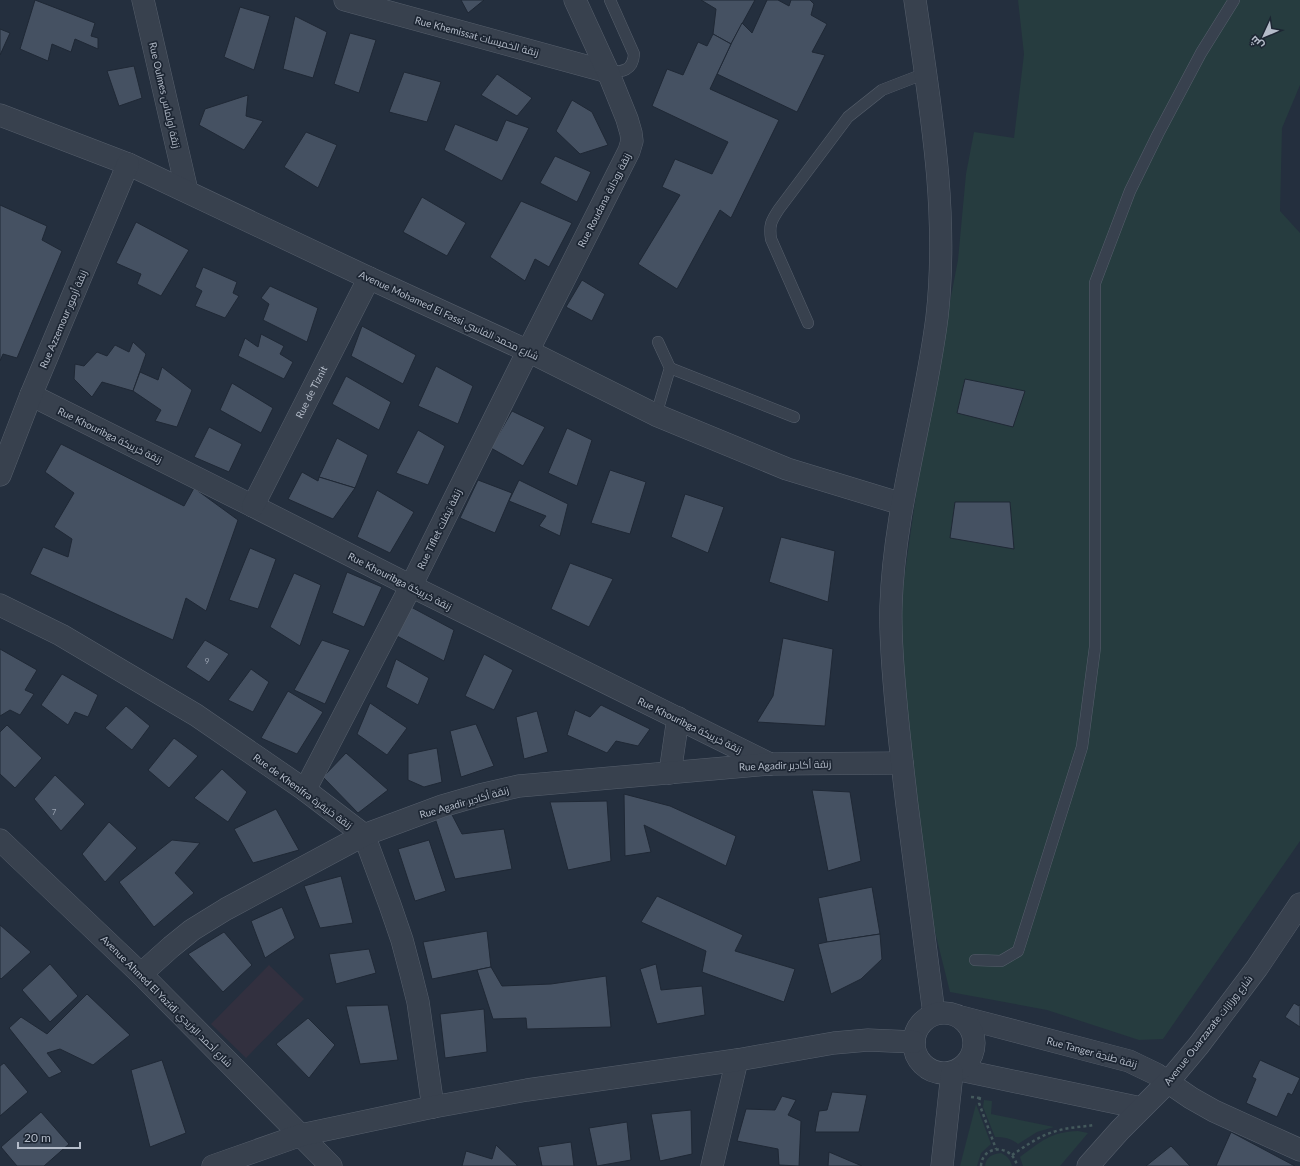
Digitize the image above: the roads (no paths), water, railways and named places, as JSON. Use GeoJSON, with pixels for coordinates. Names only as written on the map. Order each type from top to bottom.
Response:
{"type":"FeatureCollection","features":[{"type":"Feature","properties":{"kind":"street","name":"Rue Oulmes زنقة اولماس"},"geometry":{"type":"LineString","coordinates":[[143,0],[187,191]]}},
{"type":"Feature","properties":{"kind":"street","name":"Rue Khemissat زنقة الخميسات"},"geometry":{"type":"LineString","coordinates":[[345,0],[608,72]]}},
{"type":"Feature","properties":{"kind":"street","name":"Rue Roudana زنقة رودانة"},"geometry":{"type":"LineString","coordinates":[[528,351],[629,151],[632,141],[631,133],[608,72],[575,0]]}},
{"type":"Feature","properties":{"kind":"street"},"geometry":{"type":"LineString","coordinates":[[915,0],[938,167],[940,266],[937,314],[930,363],[902,504],[893,561],[891,650],[902,763],[934,1014]]}},
{"type":"Feature","properties":{"kind":"street","name":"Avenue Mohamed El Fassi شارع محمد الفاسي"},"geometry":{"type":"LineString","coordinates":[[0,115],[128,164],[369,278],[528,351],[656,415],[787,469],[902,504]]}},
{"type":"Feature","properties":{"kind":"street","name":"Rue Azzemour زنقة أزمور"},"geometry":{"type":"LineString","coordinates":[[0,475],[31,395],[128,164]]}},
{"type":"Feature","properties":{"kind":"street","name":"Rue de Tiznit"},"geometry":{"type":"LineString","coordinates":[[253,506],[369,278]]}},
{"type":"Feature","properties":{"kind":"street","name":"Rue Tiflet زنقة تيفلت"},"geometry":{"type":"LineString","coordinates":[[305,790],[411,586],[528,351]]}},
{"type":"Feature","properties":{"kind":"street","name":"Rue Khouribga زنقة خريبكة"},"geometry":{"type":"LineString","coordinates":[[31,395],[770,764]]}},
{"type":"Feature","properties":{"kind":"street","name":"Rue de Khenifra زنقة خنيفرة"},"geometry":{"type":"LineString","coordinates":[[0,605],[61,636],[196,715],[305,790],[364,835]]}},
{"type":"Feature","properties":{"kind":"street"},"geometry":{"type":"LineString","coordinates":[[670,773],[678,718]]}},
{"type":"Feature","properties":{"kind":"street","name":"Rue Agadir زنقة أكادير"},"geometry":{"type":"LineString","coordinates":[[141,974],[192,930],[226,909],[364,835],[442,806],[480,795],[519,786],[770,764],[902,763]]}},
{"type":"Feature","properties":{"kind":"street"},"geometry":{"type":"LineString","coordinates":[[364,835],[393,912],[411,974],[418,1002],[433,1107]]}},
{"type":"Feature","properties":{"kind":"street","name":"Avenue Ahmed El Yazidi شارع أحمد اليزيدي"},"geometry":{"type":"LineString","coordinates":[[0,840],[141,974],[330,1166]]}},
{"type":"Feature","properties":{"kind":"street","name":"Avenue Ouarzazate شارع ورزازات"},"geometry":{"type":"LineString","coordinates":[[1088,1166],[1120,1130],[1168,1082],[1228,1007],[1300,904]]}},
{"type":"Feature","properties":{"kind":"street"},"geometry":{"type":"LineString","coordinates":[[942,1166],[956,1071],[970,1061],[974,1050],[974,1037],[970,1026],[961,1017],[948,1013],[934,1014],[920,1025],[915,1034],[914,1042],[916,1054],[921,1063],[930,1070],[940,1073],[956,1071],[984,1074],[1142,1108]]}},
{"type":"Feature","properties":{"kind":"street","name":"Rue Tanger زنقة طنجة"},"geometry":{"type":"LineString","coordinates":[[961,1017],[1143,1066],[1191,1098],[1214,1111],[1300,1150]]}},
{"type":"Feature","properties":{"kind":"street"},"geometry":{"type":"LineString","coordinates":[[213,1166],[301,1135],[433,1107],[528,1090],[737,1060],[851,1041],[868,1040],[914,1042]]}},
{"type":"Feature","properties":{"kind":"street"},"geometry":{"type":"LineString","coordinates":[[712,1166],[737,1060]]}},
{"type":"Feature","properties":{"kind":"lane"},"geometry":{"type":"LineString","coordinates":[[608,72],[620,72],[632,65],[634,60],[634,54],[610,0]]}},
{"type":"Feature","properties":{"kind":"lane"},"geometry":{"type":"LineString","coordinates":[[975,960],[1001,960],[1018,951],[1082,747],[1095,647],[1095,283],[1130,191],[1201,53],[1234,0]]}},
{"type":"Feature","properties":{"kind":"lane"},"geometry":{"type":"LineString","coordinates":[[808,323],[771,240],[769,228],[772,219],[848,117],[882,90],[926,73]]}},
{"type":"Feature","properties":{"kind":"lane"},"geometry":{"type":"LineString","coordinates":[[656,415],[670,368],[658,342]]}},
{"type":"Feature","properties":{"kind":"lane"},"geometry":{"type":"LineString","coordinates":[[670,368],[794,417]]}}]}
